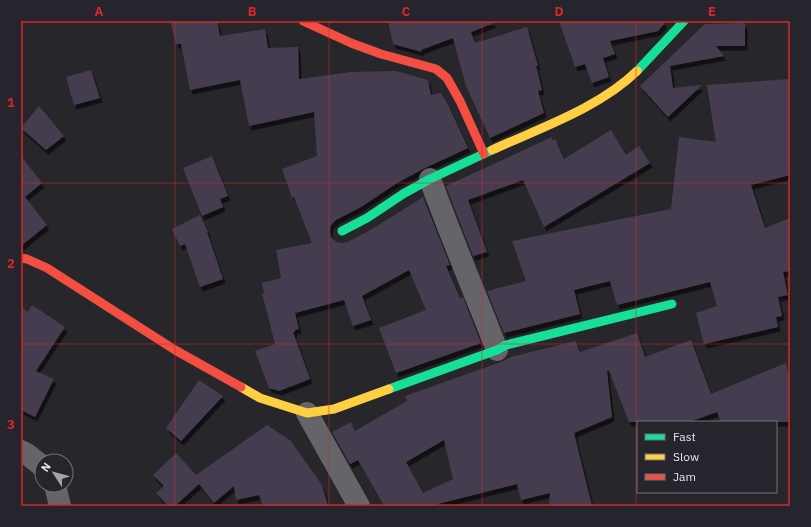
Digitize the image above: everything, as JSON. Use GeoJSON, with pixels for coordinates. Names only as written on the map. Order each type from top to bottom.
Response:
{"type":"FeatureCollection","features":[{"type":"Feature","properties":{"kind":"street"},"geometry":{"type":"LineString","coordinates":[[303,21],[351,43],[381,54],[436,69],[447,78],[460,101],[484,154]]}},
{"type":"Feature","properties":{"kind":"street"},"geometry":{"type":"LineString","coordinates":[[342,232],[430,179],[576,112],[623,83],[648,61],[684,21]]}},
{"type":"Feature","properties":{"kind":"street"},"geometry":{"type":"LineString","coordinates":[[430,179],[497,350]]}},
{"type":"Feature","properties":{"kind":"street"},"geometry":{"type":"LineString","coordinates":[[21,258],[27,259],[47,268],[175,350],[260,398],[307,412],[334,409],[506,346],[672,304]]}},
{"type":"Feature","properties":{"kind":"street"},"geometry":{"type":"LineString","coordinates":[[307,412],[359,506]]}},
{"type":"Feature","properties":{"kind":"street"},"geometry":{"type":"LineString","coordinates":[[21,451],[34,460]]}},
{"type":"Feature","properties":{"kind":"street"},"geometry":{"type":"LineString","coordinates":[[57,493],[60,506]]}},
{"type":"Feature","properties":{"kind":"building"},"geometry":{"type":"Polygon","coordinates":[[[170,21],[217,21],[220,36],[265,29],[268,48],[298,47],[299,79],[351,72],[396,71],[428,80],[431,95],[441,93],[468,148],[397,183],[361,207],[336,220],[331,225],[330,231],[331,237],[336,242],[348,242],[374,228],[423,197],[450,265],[446,266],[460,298],[463,297],[481,343],[396,373],[379,328],[426,310],[409,270],[362,296],[371,320],[353,326],[344,300],[295,313],[299,329],[293,332],[310,379],[279,391],[269,388],[255,351],[275,344],[262,293],[264,293],[262,283],[281,278],[276,250],[312,243],[294,197],[292,198],[282,169],[317,156],[314,112],[249,126],[240,80],[190,90],[181,44],[176,44],[170,21]]]}},
{"type":"Feature","properties":{"kind":"building"},"geometry":{"type":"Polygon","coordinates":[[[388,21],[493,21],[494,23],[471,32],[475,43],[527,27],[538,66],[536,66],[542,90],[538,91],[544,113],[490,138],[466,86],[453,38],[421,50],[422,52],[393,44],[388,21]]]}},
{"type":"Feature","properties":{"kind":"building"},"geometry":{"type":"Polygon","coordinates":[[[559,21],[664,21],[664,24],[658,31],[610,41],[615,54],[603,58],[609,77],[592,83],[585,64],[575,67],[559,21]]]}},
{"type":"Feature","properties":{"kind":"building"},"geometry":{"type":"Polygon","coordinates":[[[745,23],[745,46],[716,46],[724,56],[670,66],[673,88],[702,85],[668,117],[640,86],[705,24],[745,23]]]}},
{"type":"Feature","properties":{"kind":"building"},"geometry":{"type":"Polygon","coordinates":[[[91,70],[100,98],[74,105],[66,77],[91,70]]]}},
{"type":"Feature","properties":{"kind":"building"},"geometry":{"type":"Polygon","coordinates":[[[790,79],[790,175],[751,185],[765,228],[790,218],[790,271],[783,272],[788,295],[778,297],[782,316],[776,317],[778,327],[704,344],[696,313],[717,306],[710,282],[617,305],[610,281],[574,290],[580,314],[504,333],[487,291],[526,281],[512,241],[671,209],[679,137],[716,142],[707,85],[790,79]]]}},
{"type":"Feature","properties":{"kind":"building"},"geometry":{"type":"Polygon","coordinates":[[[39,106],[64,136],[46,150],[21,128],[39,106]]]}},
{"type":"Feature","properties":{"kind":"building"},"geometry":{"type":"Polygon","coordinates":[[[611,130],[626,155],[639,146],[650,163],[544,227],[523,180],[468,200],[487,252],[473,256],[446,186],[552,137],[552,140],[555,139],[564,159],[611,130]]]}},
{"type":"Feature","properties":{"kind":"building"},"geometry":{"type":"Polygon","coordinates":[[[21,156],[42,183],[25,197],[47,225],[21,246],[21,156]]]}},
{"type":"Feature","properties":{"kind":"building"},"geometry":{"type":"Polygon","coordinates":[[[212,156],[228,196],[220,199],[223,207],[202,216],[183,168],[212,156]]]}},
{"type":"Feature","properties":{"kind":"building"},"geometry":{"type":"Polygon","coordinates":[[[200,215],[208,232],[223,279],[200,287],[185,244],[180,246],[172,229],[200,215]]]}},
{"type":"Feature","properties":{"kind":"building"},"geometry":{"type":"Polygon","coordinates":[[[32,305],[65,327],[36,371],[54,379],[35,417],[21,410],[21,307],[28,312],[32,305]]]}},
{"type":"Feature","properties":{"kind":"building"},"geometry":{"type":"Polygon","coordinates":[[[637,333],[645,357],[691,340],[711,394],[786,363],[790,381],[790,422],[721,421],[717,412],[692,421],[629,422],[609,371],[607,371],[612,417],[574,433],[592,506],[549,506],[550,493],[521,500],[517,484],[430,506],[384,506],[358,460],[350,464],[332,432],[351,422],[355,431],[407,401],[405,396],[501,362],[511,357],[575,341],[580,352],[637,333]],[[444,440],[406,462],[423,493],[453,479],[444,440]]]}},
{"type":"Feature","properties":{"kind":"building"},"geometry":{"type":"Polygon","coordinates":[[[199,380],[223,396],[181,441],[166,428],[199,380]]]}},
{"type":"Feature","properties":{"kind":"building"},"geometry":{"type":"Polygon","coordinates":[[[267,425],[291,441],[322,485],[328,506],[263,506],[259,495],[236,500],[234,486],[214,503],[199,484],[175,506],[168,506],[156,493],[164,486],[153,475],[176,453],[196,475],[267,425]]]}},
{"type":"Feature","properties":{"kind":"traffic: fast"},"geometry":{"type":"LineString","coordinates":[[637,71],[684,21]]}},
{"type":"Feature","properties":{"kind":"traffic: fast"},"geometry":{"type":"LineString","coordinates":[[342,231],[367,218],[403,194],[430,179],[492,150]]}},
{"type":"Feature","properties":{"kind":"traffic: fast"},"geometry":{"type":"LineString","coordinates":[[389,389],[497,350],[506,345],[672,304]]}},
{"type":"Feature","properties":{"kind":"traffic: slow"},"geometry":{"type":"LineString","coordinates":[[492,150],[549,125],[587,106],[605,96],[637,71]]}},
{"type":"Feature","properties":{"kind":"traffic: slow"},"geometry":{"type":"LineString","coordinates":[[241,387],[260,398],[307,413],[334,409],[389,389]]}},
{"type":"Feature","properties":{"kind":"traffic: jam"},"geometry":{"type":"LineString","coordinates":[[303,21],[351,43],[381,54],[436,69],[447,78],[460,101],[484,154]]}},
{"type":"Feature","properties":{"kind":"traffic: jam"},"geometry":{"type":"LineString","coordinates":[[21,258],[27,259],[47,268],[175,350],[241,387]]}}]}
